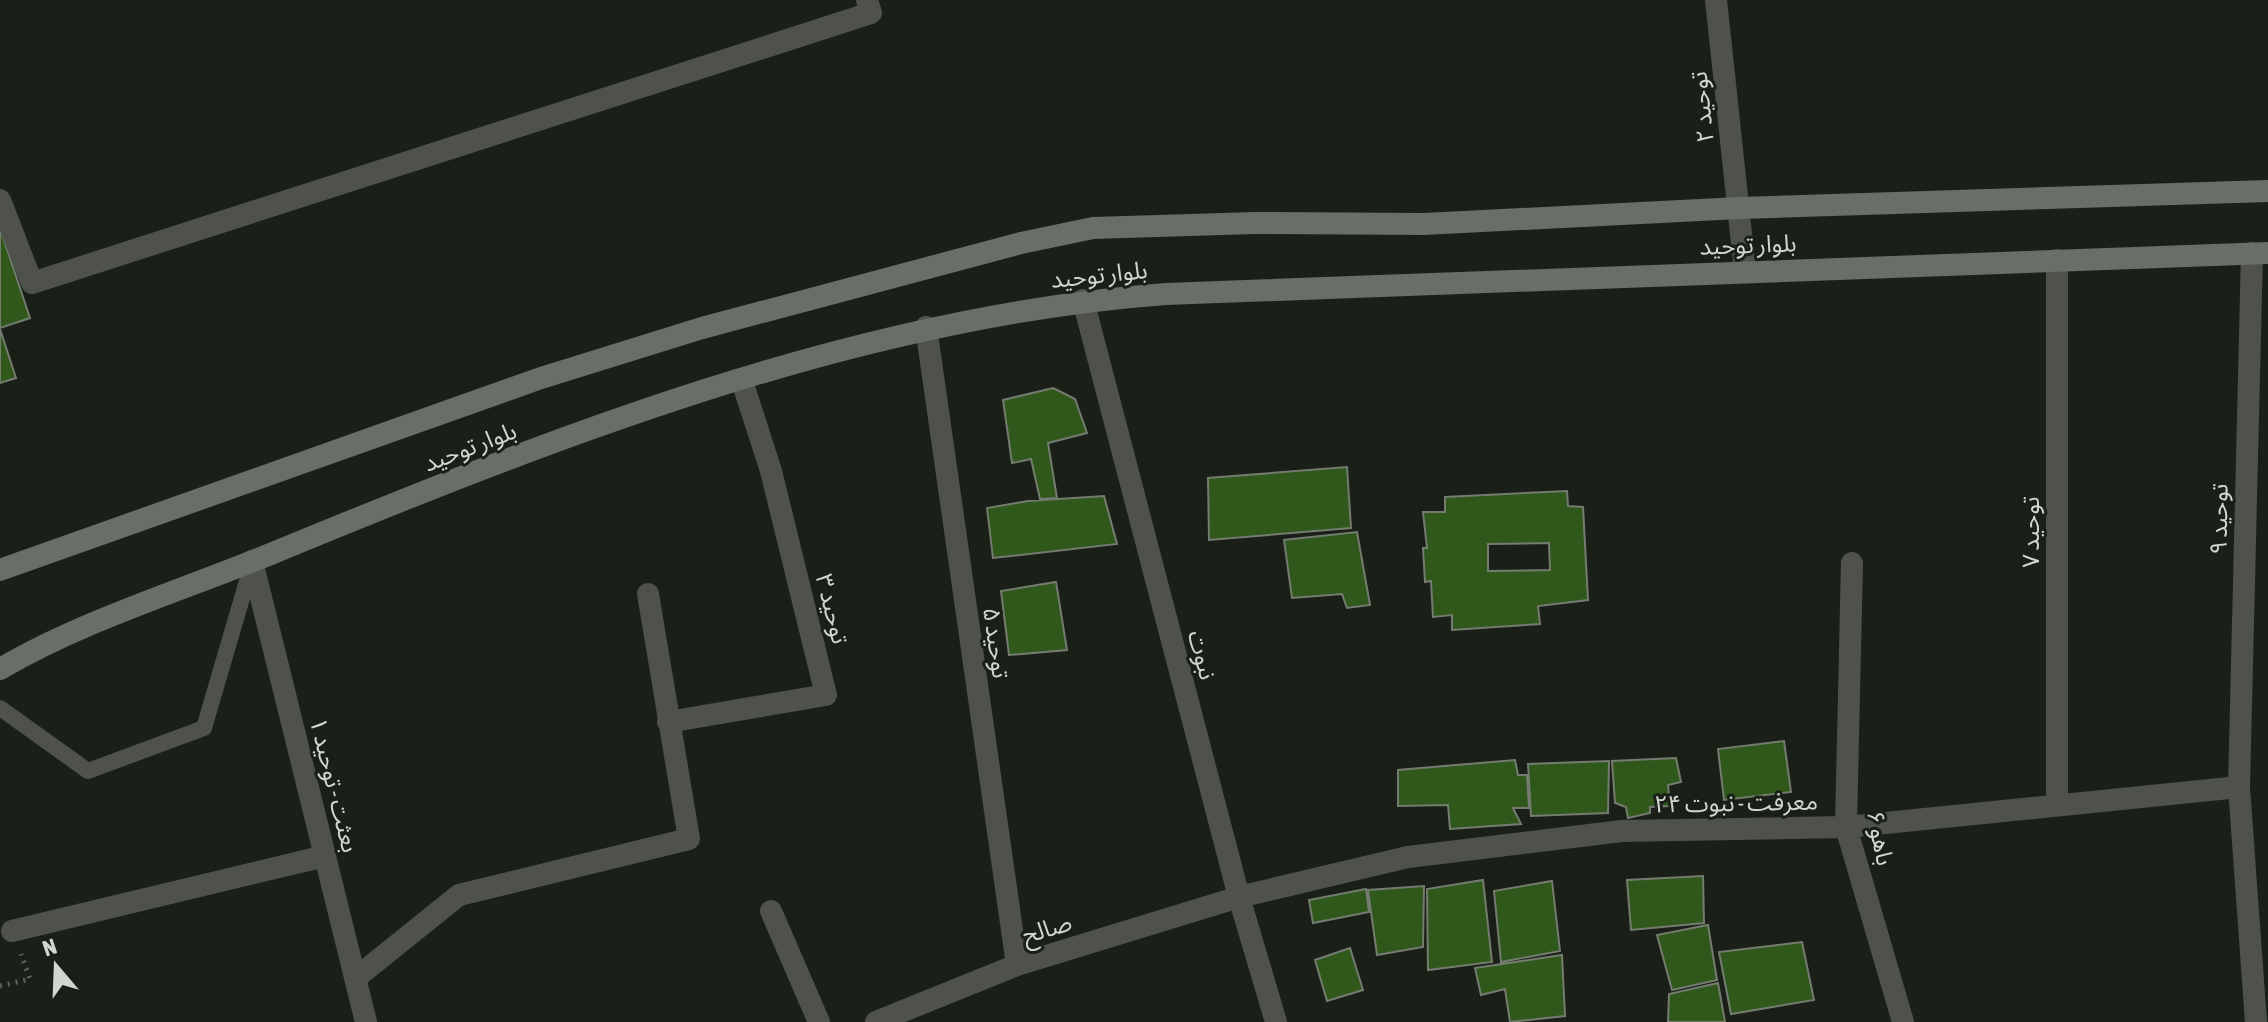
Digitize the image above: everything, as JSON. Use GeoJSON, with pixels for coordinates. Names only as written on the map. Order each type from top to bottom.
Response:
{"type":"FeatureCollection","features":[{"type":"Feature","properties":{"kind":"main road","name":"بلوار توحید"},"geometry":{"type":"LineString","coordinates":[[0,570],[541,378],[702,328],[1021,243],[1093,228],[1255,223],[1424,224],[1739,208],[2268,191]]}},
{"type":"Feature","properties":{"kind":"main road","name":"بلوار توحید"},"geometry":{"type":"LineString","coordinates":[[0,669],[95,624],[558,441],[742,381],[926,327],[1083,300],[1745,271],[2260,253]]}},
{"type":"Feature","properties":{"kind":"street"},"geometry":{"type":"LineString","coordinates":[[0,200],[32,283],[871,13],[867,0]]}},
{"type":"Feature","properties":{"kind":"street","name":"توحید ۲"},"geometry":{"type":"LineString","coordinates":[[1716,0],[1745,271]]}},
{"type":"Feature","properties":{"kind":"street","name":"توحید ۹"},"geometry":{"type":"LineString","coordinates":[[2256,1022],[2239,787],[2260,253]]}},
{"type":"Feature","properties":{"kind":"street","name":"توحید ۷"},"geometry":{"type":"LineString","coordinates":[[2057,260],[2057,803]]}},
{"type":"Feature","properties":{"kind":"street","name":"نبوت"},"geometry":{"type":"LineString","coordinates":[[1083,300],[1239,897],[1276,1022]]}},
{"type":"Feature","properties":{"kind":"street","name":"توحید ۵"},"geometry":{"type":"LineString","coordinates":[[926,327],[1017,965]]}},
{"type":"Feature","properties":{"kind":"street","name":"توحید ۳"},"geometry":{"type":"LineString","coordinates":[[668,722],[826,695],[771,471],[742,381]]}},
{"type":"Feature","properties":{"kind":"street","name":"بعثت - توحید ۱"},"geometry":{"type":"LineString","coordinates":[[252,561],[366,1022]]}},
{"type":"Feature","properties":{"kind":"street","name":"باهو ۶"},"geometry":{"type":"LineString","coordinates":[[1852,563],[1846,827],[1903,1022]]}},
{"type":"Feature","properties":{"kind":"street"},"geometry":{"type":"LineString","coordinates":[[357,977],[459,895],[689,839],[648,594]]}},
{"type":"Feature","properties":{"kind":"street","name":"معرفت - نبوت ۲۴"},"geometry":{"type":"LineString","coordinates":[[1239,897],[1408,857],[1622,831],[1846,827],[2057,803],[2239,787]]}},
{"type":"Feature","properties":{"kind":"street"},"geometry":{"type":"LineString","coordinates":[[12,931],[325,856]]}},
{"type":"Feature","properties":{"kind":"street","name":"صالح"},"geometry":{"type":"LineString","coordinates":[[876,1022],[1017,965],[1239,897]]}},
{"type":"Feature","properties":{"kind":"street"},"geometry":{"type":"LineString","coordinates":[[771,911],[819,1022]]}},
{"type":"Feature","properties":{"kind":"lane"},"geometry":{"type":"LineString","coordinates":[[0,708],[88,771],[204,728],[252,561]]}},
{"type":"Feature","properties":{"kind":"path"},"geometry":{"type":"LineString","coordinates":[[0,986],[30,979],[12,931]]}},
{"type":"Feature","properties":{"kind":"building"},"geometry":{"type":"Polygon","coordinates":[[[0,228],[30,318],[0,328],[0,228]]]}},
{"type":"Feature","properties":{"kind":"building"},"geometry":{"type":"Polygon","coordinates":[[[0,329],[16,378],[0,383],[0,329]]]}},
{"type":"Feature","properties":{"kind":"building"},"geometry":{"type":"Polygon","coordinates":[[[1053,388],[1075,399],[1087,433],[1048,443],[1057,498],[1040,499],[1031,459],[1012,463],[1003,400],[1053,388]]]}},
{"type":"Feature","properties":{"kind":"building"},"geometry":{"type":"Polygon","coordinates":[[[1347,467],[1351,528],[1209,540],[1208,478],[1347,467]]]}},
{"type":"Feature","properties":{"kind":"building"},"geometry":{"type":"Polygon","coordinates":[[[1567,491],[1568,506],[1583,507],[1588,600],[1538,606],[1540,624],[1452,630],[1452,615],[1433,617],[1431,581],[1425,582],[1423,548],[1427,548],[1423,512],[1445,512],[1445,497],[1567,491]],[[1549,543],[1488,544],[1488,571],[1550,570],[1549,543]]]}},
{"type":"Feature","properties":{"kind":"building"},"geometry":{"type":"Polygon","coordinates":[[[1104,496],[1117,544],[993,558],[987,508],[1028,501],[1104,496]]]}},
{"type":"Feature","properties":{"kind":"building"},"geometry":{"type":"Polygon","coordinates":[[[1357,532],[1370,605],[1347,608],[1342,594],[1292,598],[1284,540],[1357,532]]]}},
{"type":"Feature","properties":{"kind":"building"},"geometry":{"type":"Polygon","coordinates":[[[1056,582],[1067,650],[1009,655],[1001,591],[1056,582]]]}},
{"type":"Feature","properties":{"kind":"building"},"geometry":{"type":"Polygon","coordinates":[[[1784,741],[1791,792],[1724,800],[1718,749],[1784,741]]]}},
{"type":"Feature","properties":{"kind":"building"},"geometry":{"type":"Polygon","coordinates":[[[1676,758],[1681,782],[1668,785],[1670,806],[1650,807],[1650,813],[1628,818],[1626,807],[1615,803],[1612,761],[1676,758]]]}},
{"type":"Feature","properties":{"kind":"building"},"geometry":{"type":"Polygon","coordinates":[[[1515,760],[1518,775],[1527,775],[1529,808],[1513,808],[1521,824],[1450,829],[1448,805],[1398,806],[1398,770],[1515,760]]]}},
{"type":"Feature","properties":{"kind":"building"},"geometry":{"type":"Polygon","coordinates":[[[1609,761],[1608,813],[1531,816],[1528,764],[1609,761]]]}},
{"type":"Feature","properties":{"kind":"building"},"geometry":{"type":"Polygon","coordinates":[[[1703,876],[1704,923],[1631,930],[1627,880],[1703,876]]]}},
{"type":"Feature","properties":{"kind":"building"},"geometry":{"type":"Polygon","coordinates":[[[1483,880],[1492,962],[1428,970],[1427,889],[1483,880]]]}},
{"type":"Feature","properties":{"kind":"building"},"geometry":{"type":"Polygon","coordinates":[[[1552,881],[1560,951],[1501,962],[1494,891],[1552,881]]]}},
{"type":"Feature","properties":{"kind":"building"},"geometry":{"type":"Polygon","coordinates":[[[1424,886],[1423,947],[1377,955],[1368,890],[1424,886]]]}},
{"type":"Feature","properties":{"kind":"building"},"geometry":{"type":"Polygon","coordinates":[[[1366,889],[1369,912],[1313,923],[1309,900],[1366,889]]]}},
{"type":"Feature","properties":{"kind":"building"},"geometry":{"type":"Polygon","coordinates":[[[1708,925],[1717,980],[1672,990],[1657,935],[1708,925]]]}},
{"type":"Feature","properties":{"kind":"building"},"geometry":{"type":"Polygon","coordinates":[[[1802,942],[1814,1000],[1731,1014],[1719,952],[1802,942]]]}},
{"type":"Feature","properties":{"kind":"building"},"geometry":{"type":"Polygon","coordinates":[[[1350,948],[1363,990],[1327,1001],[1315,960],[1350,948]]]}},
{"type":"Feature","properties":{"kind":"building"},"geometry":{"type":"Polygon","coordinates":[[[1562,955],[1565,1016],[1510,1022],[1505,989],[1481,995],[1475,968],[1562,955]]]}},
{"type":"Feature","properties":{"kind":"building"},"geometry":{"type":"Polygon","coordinates":[[[1718,983],[1725,1022],[1668,1022],[1669,994],[1718,983]]]}}]}
